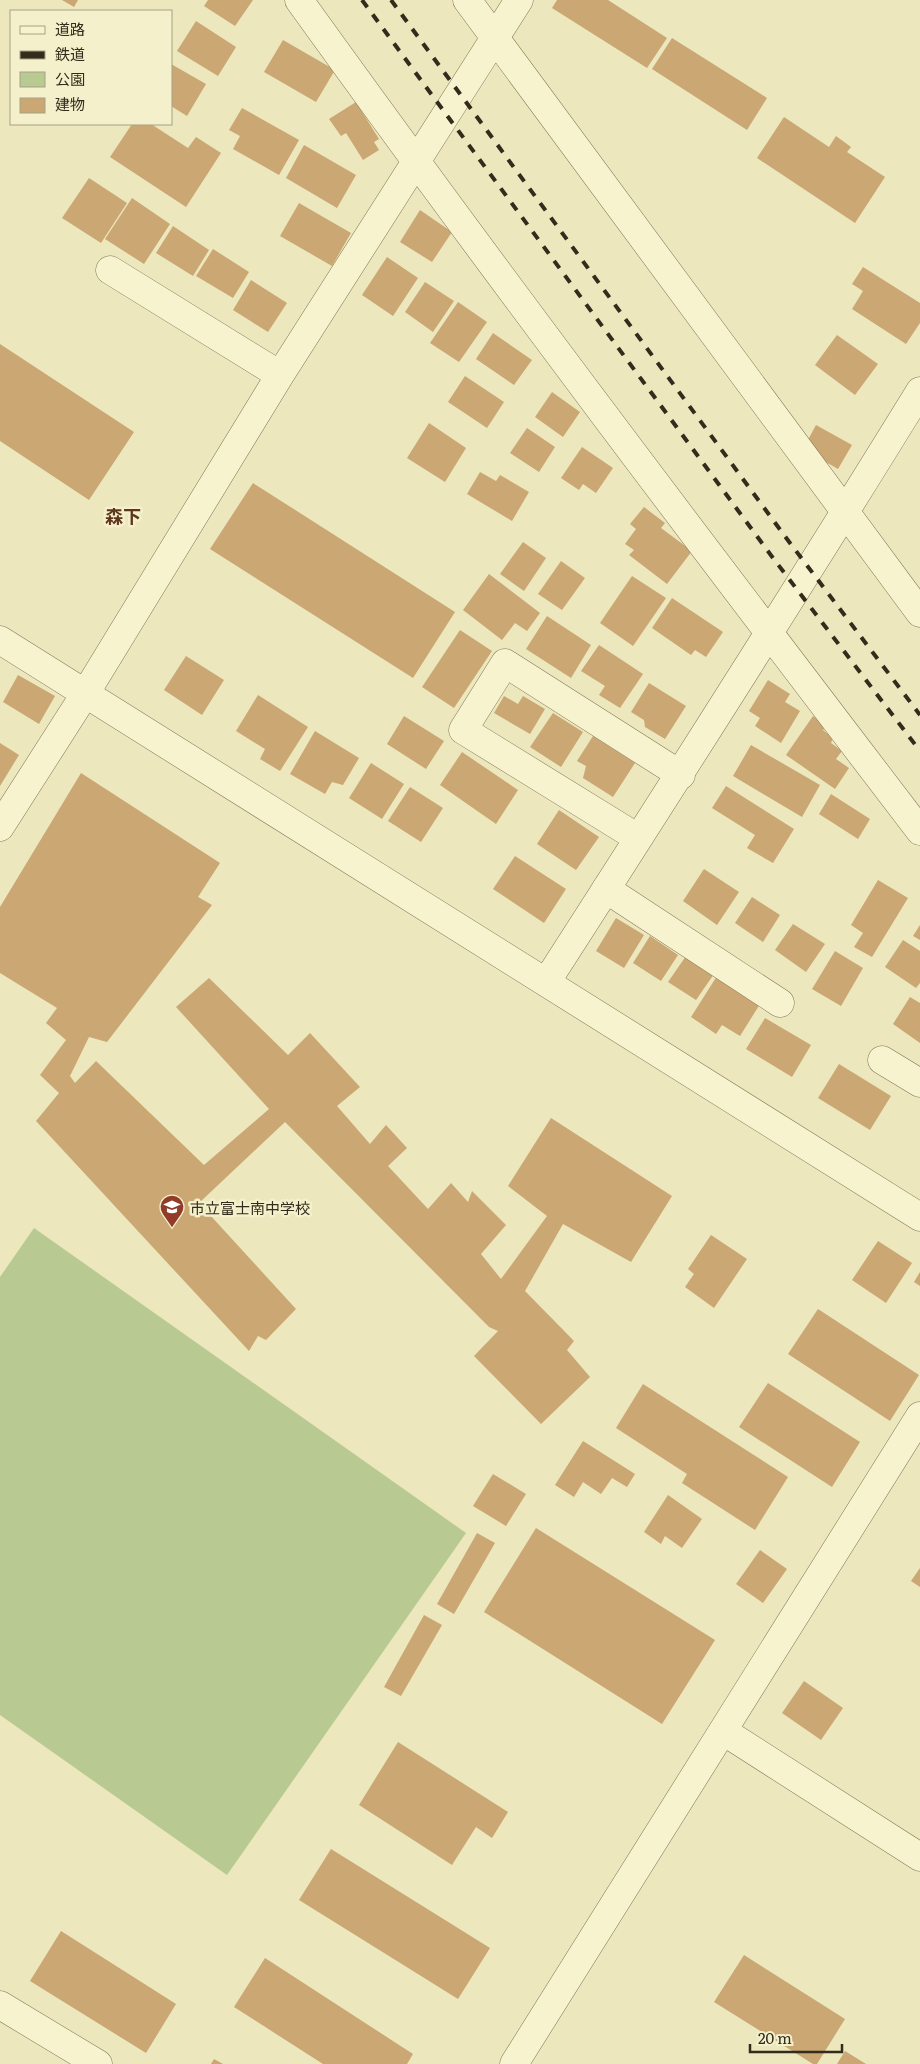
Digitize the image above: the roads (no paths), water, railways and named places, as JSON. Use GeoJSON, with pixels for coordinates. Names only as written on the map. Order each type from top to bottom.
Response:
{"type":"FeatureCollection","features":[{"type":"Feature","properties":{"kind":"street"},"geometry":{"type":"LineString","coordinates":[[300,0],[417,163],[920,831]]}},
{"type":"Feature","properties":{"kind":"street"},"geometry":{"type":"LineString","coordinates":[[467,0],[920,613]]}},
{"type":"Feature","properties":{"kind":"street"},"geometry":{"type":"LineString","coordinates":[[0,827],[85,694],[280,375],[417,163],[519,0]]}},
{"type":"Feature","properties":{"kind":"street"},"geometry":{"type":"LineString","coordinates":[[110,270],[280,375]]}},
{"type":"Feature","properties":{"kind":"street"},"geometry":{"type":"LineString","coordinates":[[547,981],[638,838],[681,775],[920,391]]}},
{"type":"Feature","properties":{"kind":"street"},"geometry":{"type":"LineString","coordinates":[[0,640],[547,981],[920,1217]]}},
{"type":"Feature","properties":{"kind":"street"},"geometry":{"type":"LineString","coordinates":[[638,838],[463,730],[505,663],[681,775]]}},
{"type":"Feature","properties":{"kind":"street"},"geometry":{"type":"LineString","coordinates":[[606,889],[780,1003]]}},
{"type":"Feature","properties":{"kind":"street"},"geometry":{"type":"LineString","coordinates":[[882,1060],[920,1083]]}},
{"type":"Feature","properties":{"kind":"street"},"geometry":{"type":"LineString","coordinates":[[514,2064],[920,1416]]}},
{"type":"Feature","properties":{"kind":"street"},"geometry":{"type":"LineString","coordinates":[[723,1731],[920,1857]]}},
{"type":"Feature","properties":{"kind":"street"},"geometry":{"type":"LineString","coordinates":[[0,2004],[98,2064]]}},
{"type":"Feature","properties":{"kind":"railway"},"geometry":{"type":"LineString","coordinates":[[362,0],[773,558],[920,751]]}},
{"type":"Feature","properties":{"kind":"railway"},"geometry":{"type":"LineString","coordinates":[[391,0],[787,539],[920,715]]}},
{"type":"Feature","properties":{"kind":"place","name":"市立富士南中学校"},"geometry":{"type":"Point","coordinates":[172,1228]}},
{"type":"Feature","properties":{"kind":"district","name":"森下"},"geometry":{"type":"Point","coordinates":[123,515]}}]}
